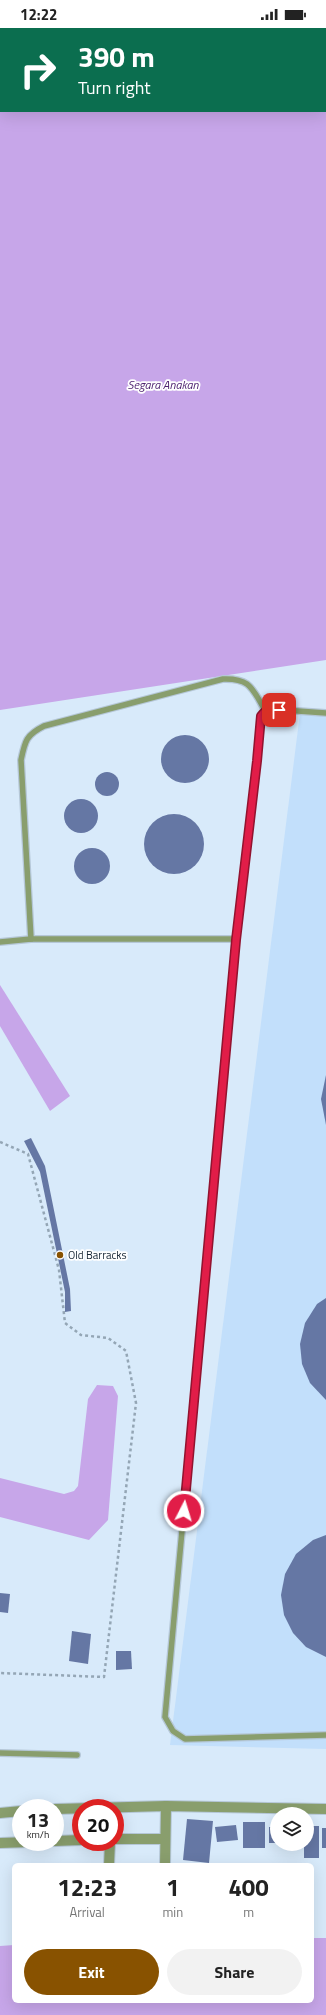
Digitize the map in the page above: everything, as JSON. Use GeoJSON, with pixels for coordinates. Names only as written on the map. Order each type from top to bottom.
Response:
{"type":"FeatureCollection","features":[{"type":"Feature","properties":{"kind":"street"},"geometry":{"type":"LineString","coordinates":[[64,1808],[166,1806],[326,1809]]}},
{"type":"Feature","properties":{"kind":"street"},"geometry":{"type":"LineString","coordinates":[[165,1863],[166,1806]]}},
{"type":"Feature","properties":{"kind":"street"},"geometry":{"type":"LineString","coordinates":[[0,1813],[12,1812]]}},
{"type":"Feature","properties":{"kind":"street"},"geometry":{"type":"LineString","coordinates":[[124,1839],[165,1839]]}},
{"type":"Feature","properties":{"kind":"street"},"geometry":{"type":"LineString","coordinates":[[0,1843],[12,1843]]}},
{"type":"Feature","properties":{"kind":"street"},"geometry":{"type":"LineString","coordinates":[[109,1863],[110,1851]]}},
{"type":"Feature","properties":{"kind":"lane"},"geometry":{"type":"LineString","coordinates":[[31,939],[21,760],[24,744],[32,732],[44,726],[223,679],[237,678],[250,686],[265,710]]}},
{"type":"Feature","properties":{"kind":"lane"},"geometry":{"type":"LineString","coordinates":[[326,713],[270,709],[265,710],[261,716],[236,940],[165,1717],[173,1731],[185,1739],[326,1735]]}},
{"type":"Feature","properties":{"kind":"lane"},"geometry":{"type":"LineString","coordinates":[[0,942],[31,939],[236,940]]}},
{"type":"Feature","properties":{"kind":"lane"},"geometry":{"type":"LineString","coordinates":[[0,1753],[77,1755]]}},
{"type":"Feature","properties":{"kind":"path"},"geometry":{"type":"LineString","coordinates":[[0,1142],[28,1154],[59,1270],[65,1323],[81,1336],[108,1338],[126,1351],[136,1402],[104,1677],[0,1673]]}},
{"type":"Feature","properties":{"kind":"shaded area"},"geometry":{"type":"Polygon","coordinates":[[[300,713],[326,715],[326,1749],[170,1745],[300,713]]]}},
{"type":"Feature","properties":{"kind":"water","name":"Segara Anakan"},"geometry":{"type":"Polygon","coordinates":[[[0,112],[326,112],[326,660],[0,710],[0,112]]]}},
{"type":"Feature","properties":{"kind":"water"},"geometry":{"type":"Polygon","coordinates":[[[0,985],[70,1096],[50,1111],[0,1026],[0,985]]]}},
{"type":"Feature","properties":{"kind":"water"},"geometry":{"type":"Polygon","coordinates":[[[97,1385],[113,1386],[118,1396],[108,1520],[89,1540],[0,1517],[0,1478],[64,1494],[74,1491],[78,1486],[88,1399],[97,1385]]]}},
{"type":"Feature","properties":{"kind":"water"},"geometry":{"type":"Polygon","coordinates":[[[314,1938],[326,1938],[326,2015],[0,2015],[0,1946],[12,1945],[12,2003],[314,2003],[314,1938]]]}},
{"type":"Feature","properties":{"kind":"building"},"geometry":{"type":"Polygon","coordinates":[[[180,735],[190,735],[199,739],[205,745],[209,754],[209,764],[205,773],[199,779],[190,783],[180,783],[171,779],[165,773],[161,764],[161,754],[165,745],[171,739],[180,735]]]}},
{"type":"Feature","properties":{"kind":"building"},"geometry":{"type":"Polygon","coordinates":[[[107,772],[116,775],[119,784],[116,793],[107,796],[98,793],[95,784],[98,775],[107,772]]]}},
{"type":"Feature","properties":{"kind":"building"},"geometry":{"type":"Polygon","coordinates":[[[81,799],[87,800],[93,804],[97,810],[97,822],[93,828],[87,832],[81,833],[75,832],[69,828],[65,822],[64,816],[65,810],[69,804],[75,800],[81,799]]]}},
{"type":"Feature","properties":{"kind":"building"},"geometry":{"type":"Polygon","coordinates":[[[168,814],[180,814],[191,819],[199,827],[204,838],[202,856],[191,869],[180,874],[168,874],[157,869],[149,861],[144,850],[144,838],[149,827],[157,819],[168,814]]]}},
{"type":"Feature","properties":{"kind":"building"},"geometry":{"type":"Polygon","coordinates":[[[96,848],[105,853],[109,859],[109,873],[105,879],[96,884],[88,884],[79,879],[75,873],[74,862],[79,853],[85,849],[96,848]]]}},
{"type":"Feature","properties":{"kind":"building"},"geometry":{"type":"Polygon","coordinates":[[[326,1075],[326,1125],[321,1099],[326,1075]]]}},
{"type":"Feature","properties":{"kind":"building","name":"Old Barracks"},"geometry":{"type":"Polygon","coordinates":[[[31,1138],[45,1166],[70,1289],[71,1311],[65,1312],[65,1292],[40,1172],[24,1141],[31,1138]]]}},
{"type":"Feature","properties":{"kind":"building"},"geometry":{"type":"Polygon","coordinates":[[[326,1298],[326,1400],[310,1383],[302,1364],[300,1344],[305,1323],[317,1304],[326,1298]]]}},
{"type":"Feature","properties":{"kind":"building"},"geometry":{"type":"Polygon","coordinates":[[[326,1535],[326,1657],[306,1647],[293,1633],[284,1615],[281,1595],[285,1574],[296,1554],[313,1540],[326,1535]]]}},
{"type":"Feature","properties":{"kind":"building"},"geometry":{"type":"Polygon","coordinates":[[[0,1593],[10,1594],[8,1613],[0,1612],[0,1593]]]}},
{"type":"Feature","properties":{"kind":"building"},"geometry":{"type":"Polygon","coordinates":[[[72,1631],[91,1634],[88,1664],[69,1661],[72,1631]]]}},
{"type":"Feature","properties":{"kind":"building"},"geometry":{"type":"Polygon","coordinates":[[[116,1651],[131,1651],[132,1669],[116,1670],[116,1651]]]}},
{"type":"Feature","properties":{"kind":"building"},"geometry":{"type":"Polygon","coordinates":[[[187,1819],[213,1821],[209,1863],[183,1860],[187,1819]]]}},
{"type":"Feature","properties":{"kind":"building"},"geometry":{"type":"Polygon","coordinates":[[[243,1822],[265,1822],[265,1848],[243,1848],[243,1822]]]}},
{"type":"Feature","properties":{"kind":"building"},"geometry":{"type":"Polygon","coordinates":[[[236,1825],[238,1840],[217,1842],[215,1827],[236,1825]]]}},
{"type":"Feature","properties":{"kind":"building"},"geometry":{"type":"Polygon","coordinates":[[[314,1826],[319,1826],[319,1858],[304,1858],[304,1851],[314,1851],[314,1826]]]}},
{"type":"Feature","properties":{"kind":"building"},"geometry":{"type":"Polygon","coordinates":[[[269,1827],[270,1827],[270,1843],[269,1827]]]}},
{"type":"Feature","properties":{"kind":"building"},"geometry":{"type":"Polygon","coordinates":[[[322,1828],[326,1828],[326,1848],[322,1848],[322,1828]]]}},
{"type":"Feature","properties":{"kind":"place","name":"Old Barracks"},"geometry":{"type":"Point","coordinates":[60,1255]}},
{"type":"Feature","properties":{"kind":"route"},"geometry":{"type":"LineString","coordinates":[[184,1511],[236,940],[261,716],[265,710],[279,710]]}}]}
